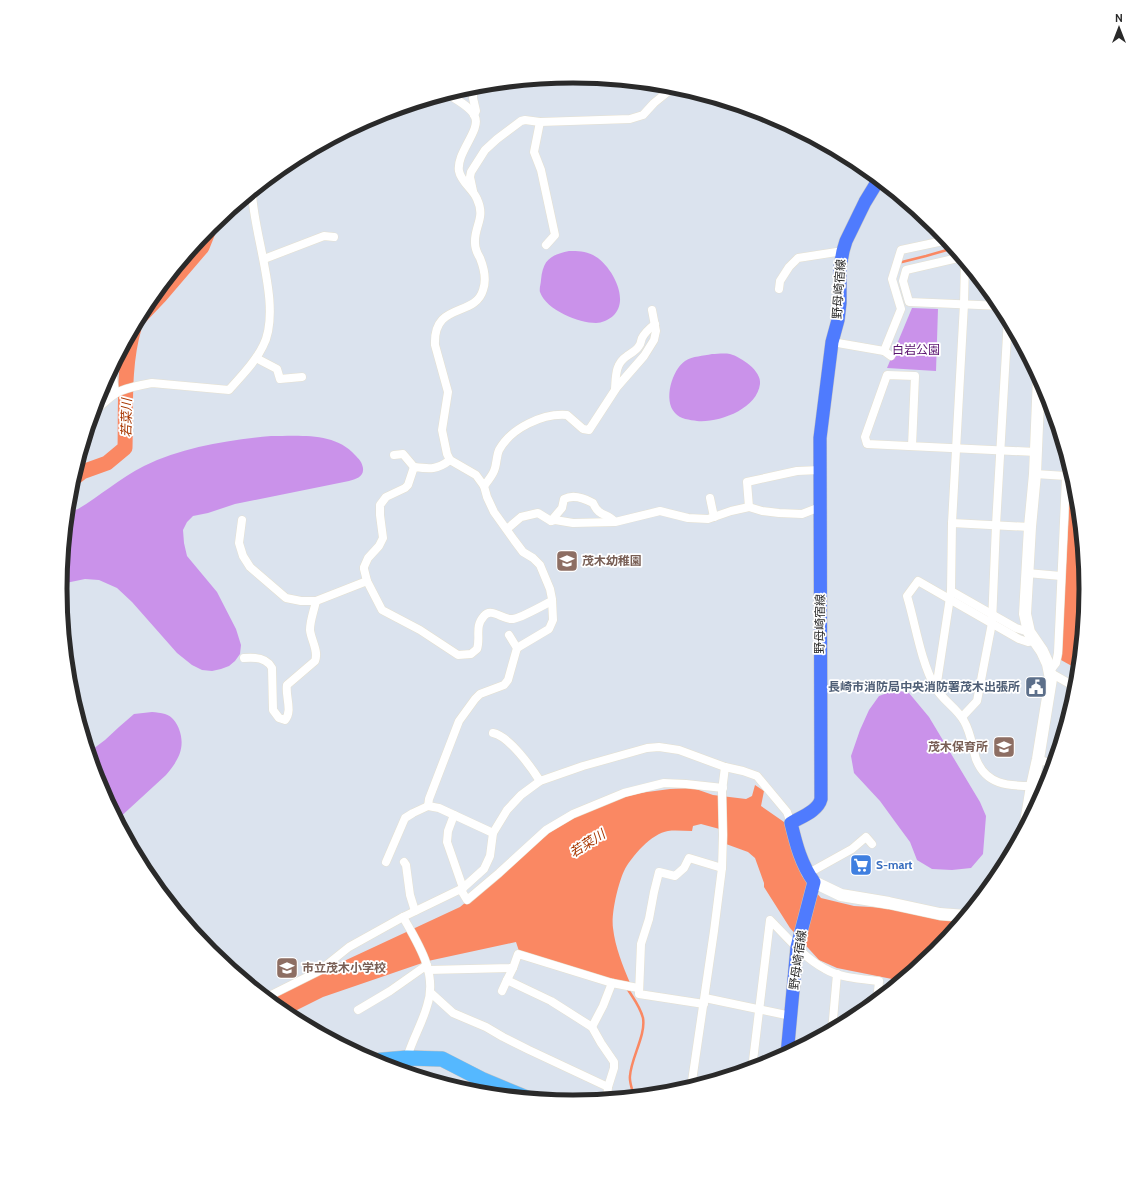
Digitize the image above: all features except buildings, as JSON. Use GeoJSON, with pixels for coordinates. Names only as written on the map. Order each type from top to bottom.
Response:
{"type":"FeatureCollection","features":[{"type":"Feature","properties":{"kind":"highway"},"geometry":{"type":"LineString","coordinates":[[387,1060],[406,1058],[442,1059],[483,1080],[513,1093]]}},
{"type":"Feature","properties":{"kind":"main road","name":"野母崎宿線"},"geometry":{"type":"LineString","coordinates":[[791,823],[815,809],[821,799],[820,438],[832,342],[838,320],[840,303],[840,267],[842,251],[865,202],[876,184]]}},
{"type":"Feature","properties":{"kind":"main road"},"geometry":{"type":"LineString","coordinates":[[791,823],[800,858],[811,878]]}},
{"type":"Feature","properties":{"kind":"main road","name":"野母崎宿線"},"geometry":{"type":"LineString","coordinates":[[788,1048],[798,942],[811,878]]}},
{"type":"Feature","properties":{"kind":"street"},"geometry":{"type":"LineString","coordinates":[[473,192],[470,177],[471,172],[485,150],[521,121],[630,120],[643,116],[654,103],[667,92]]}},
{"type":"Feature","properties":{"kind":"street"},"geometry":{"type":"LineString","coordinates":[[473,93],[476,111],[474,115]]}},
{"type":"Feature","properties":{"kind":"street"},"geometry":{"type":"LineString","coordinates":[[428,806],[443,759],[459,721],[480,694],[504,685],[508,680],[517,648],[550,629],[553,620],[550,589],[540,565],[533,558],[523,552],[506,529],[494,512],[484,486],[476,475],[450,460],[445,446],[442,430],[448,397],[435,338],[437,328],[446,315],[467,307],[476,301],[484,289],[484,271],[475,243],[480,222],[480,212],[477,198],[466,185],[459,173],[461,155],[475,128],[476,120],[469,109],[453,98]]}},
{"type":"Feature","properties":{"kind":"street"},"geometry":{"type":"LineString","coordinates":[[540,122],[534,152],[541,170],[555,235],[546,245]]}},
{"type":"Feature","properties":{"kind":"street"},"geometry":{"type":"LineString","coordinates":[[103,405],[117,393],[152,383],[229,390],[256,358],[264,346],[268,330],[270,306],[264,259],[258,234],[253,198]]}},
{"type":"Feature","properties":{"kind":"street"},"geometry":{"type":"LineString","coordinates":[[264,259],[324,236],[334,237]]}},
{"type":"Feature","properties":{"kind":"street"},"geometry":{"type":"LineString","coordinates":[[832,342],[887,354],[900,310],[892,279],[902,250],[941,241]]}},
{"type":"Feature","properties":{"kind":"street"},"geometry":{"type":"LineString","coordinates":[[779,289],[780,281],[789,267],[798,258],[842,251]]}},
{"type":"Feature","properties":{"kind":"street"},"geometry":{"type":"LineString","coordinates":[[956,258],[906,270],[903,281],[909,302],[993,306]]}},
{"type":"Feature","properties":{"kind":"street"},"geometry":{"type":"LineString","coordinates":[[936,689],[950,595],[952,523],[965,269]]}},
{"type":"Feature","properties":{"kind":"street"},"geometry":{"type":"LineString","coordinates":[[484,486],[494,472],[497,455],[500,448],[514,433],[532,422],[556,414],[567,414],[583,429],[589,430],[615,390],[644,356],[654,340],[656,331],[652,310]]}},
{"type":"Feature","properties":{"kind":"street"},"geometry":{"type":"LineString","coordinates":[[615,390],[618,366],[621,361],[640,346],[642,338],[655,324]]}},
{"type":"Feature","properties":{"kind":"street"},"geometry":{"type":"LineString","coordinates":[[962,717],[977,701],[992,619],[1007,328]]}},
{"type":"Feature","properties":{"kind":"street"},"geometry":{"type":"LineString","coordinates":[[256,358],[277,369],[280,380],[302,377]]}},
{"type":"Feature","properties":{"kind":"street"},"geometry":{"type":"LineString","coordinates":[[912,446],[915,376],[887,375],[865,437],[867,444],[1036,452]]}},
{"type":"Feature","properties":{"kind":"street"},"geometry":{"type":"LineString","coordinates":[[114,377],[117,393]]}},
{"type":"Feature","properties":{"kind":"street"},"geometry":{"type":"LineString","coordinates":[[1027,815],[1051,679],[1048,664],[1032,637],[1025,614],[1030,527],[1035,474],[1038,390]]}},
{"type":"Feature","properties":{"kind":"street"},"geometry":{"type":"LineString","coordinates":[[394,455],[403,454],[414,467],[433,469],[450,460]]}},
{"type":"Feature","properties":{"kind":"street"},"geometry":{"type":"LineString","coordinates":[[414,467],[408,485],[386,497],[380,505],[383,538],[379,546],[368,558],[364,567],[367,581],[382,610],[420,630],[458,654],[471,654],[477,649],[478,627],[483,616],[487,613],[492,612],[505,619],[518,618],[552,601]]}},
{"type":"Feature","properties":{"kind":"street"},"geometry":{"type":"LineString","coordinates":[[749,507],[747,482],[797,471],[820,470]]}},
{"type":"Feature","properties":{"kind":"street"},"geometry":{"type":"LineString","coordinates":[[1049,672],[1056,663],[1058,653],[1066,473]]}},
{"type":"Feature","properties":{"kind":"street"},"geometry":{"type":"LineString","coordinates":[[1035,474],[1066,476]]}},
{"type":"Feature","properties":{"kind":"street"},"geometry":{"type":"LineString","coordinates":[[551,521],[562,508],[564,499],[567,497],[581,497],[593,503],[595,508],[602,515],[612,519],[615,522]]}},
{"type":"Feature","properties":{"kind":"street"},"geometry":{"type":"LineString","coordinates":[[710,498],[714,517]]}},
{"type":"Feature","properties":{"kind":"street"},"geometry":{"type":"LineString","coordinates":[[506,529],[521,518],[538,513],[551,521],[555,520],[573,523],[615,522],[660,511],[688,518],[708,519],[731,511],[749,507],[778,514],[802,514],[820,507]]}},
{"type":"Feature","properties":{"kind":"street"},"geometry":{"type":"LineString","coordinates":[[242,520],[238,540],[239,546],[250,567],[286,598],[301,601],[316,601],[367,581]]}},
{"type":"Feature","properties":{"kind":"street"},"geometry":{"type":"LineString","coordinates":[[952,523],[1030,527]]}},
{"type":"Feature","properties":{"kind":"street"},"geometry":{"type":"LineString","coordinates":[[1027,574],[1061,576]]}},
{"type":"Feature","properties":{"kind":"street"},"geometry":{"type":"LineString","coordinates":[[1032,637],[1028,642],[1019,639],[992,619],[950,595],[918,581],[907,596],[927,672],[936,689],[946,702],[962,717],[970,732],[976,759],[979,765],[995,782],[1018,786],[1032,786]]}},
{"type":"Feature","properties":{"kind":"street"},"geometry":{"type":"LineString","coordinates":[[244,658],[261,660],[271,665],[273,710],[279,718],[285,720],[288,713],[286,691],[287,685],[315,661],[317,656],[311,638],[310,628],[316,601]]}},
{"type":"Feature","properties":{"kind":"street"},"geometry":{"type":"LineString","coordinates":[[509,635],[517,648]]}},
{"type":"Feature","properties":{"kind":"street"},"geometry":{"type":"LineString","coordinates":[[1049,672],[1071,684]]}},
{"type":"Feature","properties":{"kind":"street"},"geometry":{"type":"LineString","coordinates":[[493,733],[498,734],[518,752],[530,765],[540,781]]}},
{"type":"Feature","properties":{"kind":"street"},"geometry":{"type":"LineString","coordinates":[[271,995],[319,971],[348,947],[403,917],[462,889],[484,869],[490,856],[493,833],[507,810],[521,795],[540,781],[583,766],[638,750],[654,747],[680,750],[725,767],[757,776],[787,812],[791,823]]}},
{"type":"Feature","properties":{"kind":"street"},"geometry":{"type":"LineString","coordinates":[[1038,759],[1049,763]]}},
{"type":"Feature","properties":{"kind":"street"},"geometry":{"type":"LineString","coordinates":[[692,1082],[722,868],[722,789],[725,767]]}},
{"type":"Feature","properties":{"kind":"street"},"geometry":{"type":"LineString","coordinates":[[454,815],[448,831],[448,842],[462,889],[467,900],[500,873],[546,830],[573,814],[624,792],[664,784],[686,784],[722,789]]}},
{"type":"Feature","properties":{"kind":"street"},"geometry":{"type":"LineString","coordinates":[[386,862],[405,818],[428,806],[439,808],[493,833]]}},
{"type":"Feature","properties":{"kind":"street"},"geometry":{"type":"LineString","coordinates":[[872,844],[866,837],[852,849],[811,878],[841,895],[940,914],[960,916]]}},
{"type":"Feature","properties":{"kind":"street"},"geometry":{"type":"LineString","coordinates":[[722,868],[689,858],[684,868],[675,876],[659,872],[649,919],[641,944],[635,987],[639,994],[704,1001],[791,1016]]}},
{"type":"Feature","properties":{"kind":"street"},"geometry":{"type":"LineString","coordinates":[[404,862],[406,865],[410,895],[415,912]]}},
{"type":"Feature","properties":{"kind":"street"},"geometry":{"type":"LineString","coordinates":[[403,917],[427,966],[431,981],[431,993],[425,1012],[406,1058]]}},
{"type":"Feature","properties":{"kind":"street"},"geometry":{"type":"LineString","coordinates":[[753,1062],[770,920],[798,942],[808,958],[825,970],[837,974],[879,981],[878,994]]}},
{"type":"Feature","properties":{"kind":"street"},"geometry":{"type":"LineString","coordinates":[[502,991],[518,954],[615,984],[635,987]]}},
{"type":"Feature","properties":{"kind":"street"},"geometry":{"type":"LineString","coordinates":[[358,1010],[427,966],[513,968]]}},
{"type":"Feature","properties":{"kind":"street"},"geometry":{"type":"LineString","coordinates":[[833,1025],[837,974]]}},
{"type":"Feature","properties":{"kind":"street"},"geometry":{"type":"LineString","coordinates":[[507,980],[551,1001],[592,1027],[614,1062],[607,1095]]}},
{"type":"Feature","properties":{"kind":"street"},"geometry":{"type":"LineString","coordinates":[[592,1027],[615,984]]}},
{"type":"Feature","properties":{"kind":"street"},"geometry":{"type":"LineString","coordinates":[[431,993],[453,1014],[486,1027],[522,1047],[608,1087]]}},
{"type":"Feature","properties":{"kind":"green space"},"geometry":{"type":"Polygon","coordinates":[[[569,251],[584,252],[593,255],[606,266],[612,274],[619,292],[620,301],[618,309],[613,316],[607,320],[596,323],[572,318],[556,310],[543,298],[540,289],[542,273],[546,263],[553,256],[569,251]]]}},
{"type":"Feature","properties":{"kind":"green space","name":"白岩公園"},"geometry":{"type":"Polygon","coordinates":[[[912,308],[938,309],[936,371],[887,368],[912,308]]]}},
{"type":"Feature","properties":{"kind":"green space"},"geometry":{"type":"Polygon","coordinates":[[[712,354],[730,354],[740,358],[750,365],[758,374],[760,379],[757,393],[752,401],[745,407],[726,417],[716,420],[697,421],[680,417],[671,407],[669,393],[676,371],[680,365],[688,359],[712,354]]]}},
{"type":"Feature","properties":{"kind":"green space"},"geometry":{"type":"Polygon","coordinates":[[[271,436],[305,436],[327,439],[337,442],[347,448],[358,458],[362,464],[363,471],[361,476],[352,480],[235,504],[208,513],[193,516],[187,522],[183,530],[187,556],[217,592],[236,629],[241,645],[240,654],[229,666],[212,671],[202,670],[192,665],[177,653],[132,602],[117,588],[99,580],[85,579],[67,583],[71,523],[73,510],[78,509],[144,466],[159,459],[190,449],[238,440],[271,436]]]}},
{"type":"Feature","properties":{"kind":"green space"},"geometry":{"type":"Polygon","coordinates":[[[895,690],[909,693],[929,717],[980,802],[986,816],[983,854],[971,868],[952,870],[932,869],[917,860],[910,842],[880,801],[854,773],[851,756],[869,710],[879,696],[895,690]]]}},
{"type":"Feature","properties":{"kind":"green space"},"geometry":{"type":"Polygon","coordinates":[[[152,712],[168,715],[176,722],[182,742],[180,754],[166,775],[121,817],[93,749],[134,714],[152,712]]]}},
{"type":"Feature","properties":{"kind":"water"},"geometry":{"type":"Polygon","coordinates":[[[1070,491],[1076,523],[1079,556],[1079,623],[1074,667],[1061,660],[1070,491]]]}},
{"type":"Feature","properties":{"kind":"water"},"geometry":{"type":"Polygon","coordinates":[[[755,785],[764,791],[761,806],[784,822],[802,876],[821,898],[854,906],[886,908],[956,920],[932,948],[895,980],[837,968],[819,960],[790,928],[764,887],[755,858],[748,852],[726,844],[727,831],[701,824],[693,826],[692,831],[668,831],[655,836],[643,846],[627,865],[624,871],[619,883],[613,922],[617,949],[630,983],[618,981],[519,951],[516,942],[428,961],[323,997],[293,1012],[274,998],[329,968],[460,907],[554,829],[581,813],[632,794],[670,789],[693,788],[713,795],[746,799],[752,796],[755,785]]]}},
{"type":"Feature","properties":{"kind":"waterway","name":"若菜川"},"geometry":{"type":"LineString","coordinates":[[167,288],[203,245]]}},
{"type":"Feature","properties":{"kind":"waterway"},"geometry":{"type":"LineString","coordinates":[[902,262],[948,250]]}},
{"type":"Feature","properties":{"kind":"waterway","name":"若菜川"},"geometry":{"type":"LineString","coordinates":[[81,473],[107,463],[125,448],[125,403],[129,346]]}},
{"type":"Feature","properties":{"kind":"waterway"},"geometry":{"type":"LineString","coordinates":[[627,988],[638,1006],[643,1018],[642,1032],[630,1076],[633,1093]]}},
{"type":"Feature","properties":{"kind":"place","name":"茂木幼稚園"},"geometry":{"type":"Point","coordinates":[567,561]}},
{"type":"Feature","properties":{"kind":"place","name":"長崎市消防局中央消防署茂木出張所"},"geometry":{"type":"Point","coordinates":[1036,687]}},
{"type":"Feature","properties":{"kind":"place","name":"茂木保育所"},"geometry":{"type":"Point","coordinates":[1004,747]}},
{"type":"Feature","properties":{"kind":"place","name":"S-mart"},"geometry":{"type":"Point","coordinates":[861,865]}},
{"type":"Feature","properties":{"kind":"place","name":"市立茂木小学校"},"geometry":{"type":"Point","coordinates":[287,968]}}]}
